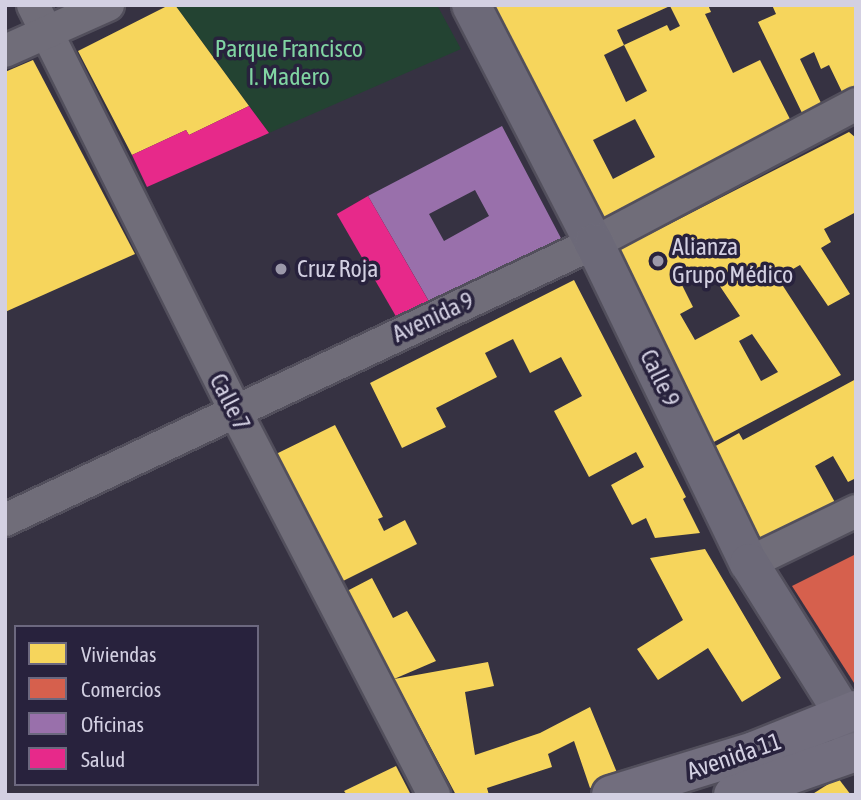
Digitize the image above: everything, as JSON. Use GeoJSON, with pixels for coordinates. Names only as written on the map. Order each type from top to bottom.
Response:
{"type":"FeatureCollection","features":[{"type":"Feature","properties":{"kind":"main road","name":"Calle 9"},"geometry":{"type":"LineString","coordinates":[[471,5],[594,243],[749,563],[853,731]]}},
{"type":"Feature","properties":{"kind":"main road","name":"Avenida 11"},"geometry":{"type":"LineString","coordinates":[[611,795],[754,751],[853,731]]}},
{"type":"Feature","properties":{"kind":"main road","name":"Avenida 11"},"geometry":{"type":"LineString","coordinates":[[733,795],[853,731]]}},
{"type":"Feature","properties":{"kind":"street","name":"Calle 7"},"geometry":{"type":"LineString","coordinates":[[33,5],[234,409],[434,795]]}},
{"type":"Feature","properties":{"kind":"street"},"geometry":{"type":"LineString","coordinates":[[5,51],[108,5]]}},
{"type":"Feature","properties":{"kind":"street","name":"Avenida 9"},"geometry":{"type":"LineString","coordinates":[[5,520],[234,409],[594,243],[856,104]]}},
{"type":"Feature","properties":{"kind":"street"},"geometry":{"type":"LineString","coordinates":[[749,563],[856,511]]}},
{"type":"Feature","properties":{"kind":"green space","name":"Parque Francisco I. Madero"},"geometry":{"type":"Polygon","coordinates":[[[175,5],[437,5],[461,49],[269,133],[175,5]]]}},
{"type":"Feature","properties":{"kind":"building: Viviendas"},"geometry":{"type":"Polygon","coordinates":[[[169,5],[175,5],[249,106],[189,135],[186,130],[132,155],[78,51],[169,5]]]}},
{"type":"Feature","properties":{"kind":"building: Viviendas"},"geometry":{"type":"Polygon","coordinates":[[[489,5],[708,5],[711,12],[705,14],[733,73],[760,60],[792,123],[599,221],[489,5]],[[670,6],[617,30],[624,45],[667,25],[670,31],[680,26],[670,6]],[[624,45],[604,55],[626,102],[647,91],[624,45]],[[635,119],[593,140],[613,179],[655,157],[635,119]]]}},
{"type":"Feature","properties":{"kind":"building: Viviendas"},"geometry":{"type":"Polygon","coordinates":[[[772,5],[856,5],[856,87],[843,94],[829,65],[821,69],[814,52],[800,59],[822,105],[803,115],[758,22],[776,14],[772,5]]]}},
{"type":"Feature","properties":{"kind":"building: Viviendas"},"geometry":{"type":"Polygon","coordinates":[[[33,60],[135,254],[5,312],[5,72],[33,60]]]}},
{"type":"Feature","properties":{"kind":"building: Viviendas"},"geometry":{"type":"Polygon","coordinates":[[[849,132],[856,138],[856,212],[824,229],[831,242],[821,248],[850,294],[828,306],[800,265],[779,277],[770,266],[841,375],[710,444],[611,254],[849,132]],[[707,267],[680,281],[693,307],[680,314],[695,340],[740,316],[707,267]],[[752,334],[739,341],[761,381],[778,372],[752,334]]]}},
{"type":"Feature","properties":{"kind":"building: Viviendas"},"geometry":{"type":"Polygon","coordinates":[[[574,280],[686,497],[683,499],[700,533],[655,538],[646,518],[632,525],[611,485],[644,467],[636,452],[589,477],[554,411],[582,396],[561,357],[530,373],[513,339],[485,353],[497,377],[436,408],[446,427],[402,448],[370,383],[574,280]]]}},
{"type":"Feature","properties":{"kind":"building: Viviendas"},"geometry":{"type":"Polygon","coordinates":[[[856,379],[856,478],[848,482],[833,456],[815,466],[837,506],[764,545],[712,448],[739,433],[743,440],[856,379]]]}},
{"type":"Feature","properties":{"kind":"building: Viviendas"},"geometry":{"type":"Polygon","coordinates":[[[335,425],[383,517],[378,519],[384,531],[405,520],[417,544],[341,582],[276,454],[335,425]]]}},
{"type":"Feature","properties":{"kind":"building: Viviendas"},"geometry":{"type":"Polygon","coordinates":[[[705,549],[781,678],[742,702],[708,648],[658,680],[637,649],[683,620],[650,558],[705,549]]]}},
{"type":"Feature","properties":{"kind":"building: Viviendas"},"geometry":{"type":"Polygon","coordinates":[[[372,578],[393,618],[407,611],[436,661],[394,679],[347,591],[372,578]]]}},
{"type":"Feature","properties":{"kind":"building: Viviendas"},"geometry":{"type":"Polygon","coordinates":[[[488,662],[494,686],[465,692],[475,755],[540,733],[590,707],[620,780],[590,788],[574,741],[548,754],[552,767],[487,788],[489,795],[456,795],[394,679],[488,662]]]}},
{"type":"Feature","properties":{"kind":"building: Viviendas"},"geometry":{"type":"Polygon","coordinates":[[[396,766],[411,795],[347,795],[344,791],[396,766]]]}},
{"type":"Feature","properties":{"kind":"building: Viviendas"},"geometry":{"type":"Polygon","coordinates":[[[838,778],[851,795],[811,795],[838,778]]]}},
{"type":"Feature","properties":{"kind":"building: Comercios"},"geometry":{"type":"Polygon","coordinates":[[[856,554],[856,686],[792,586],[856,554]]]}},
{"type":"Feature","properties":{"kind":"building: Oficinas"},"geometry":{"type":"Polygon","coordinates":[[[502,126],[563,242],[434,310],[368,196],[502,126]],[[475,190],[429,214],[444,241],[489,216],[475,190]]]}},
{"type":"Feature","properties":{"kind":"building: Salud"},"geometry":{"type":"Polygon","coordinates":[[[249,106],[269,133],[147,187],[132,155],[186,130],[189,135],[249,106]]]}},
{"type":"Feature","properties":{"kind":"building: Salud"},"geometry":{"type":"Polygon","coordinates":[[[368,196],[434,310],[403,328],[337,214],[368,196]]]}},
{"type":"Feature","properties":{"kind":"place","name":"Alianza Grupo Médico"},"geometry":{"type":"Point","coordinates":[658,261]}},
{"type":"Feature","properties":{"kind":"place","name":"Cruz Roja"},"geometry":{"type":"Point","coordinates":[281,269]}}]}
